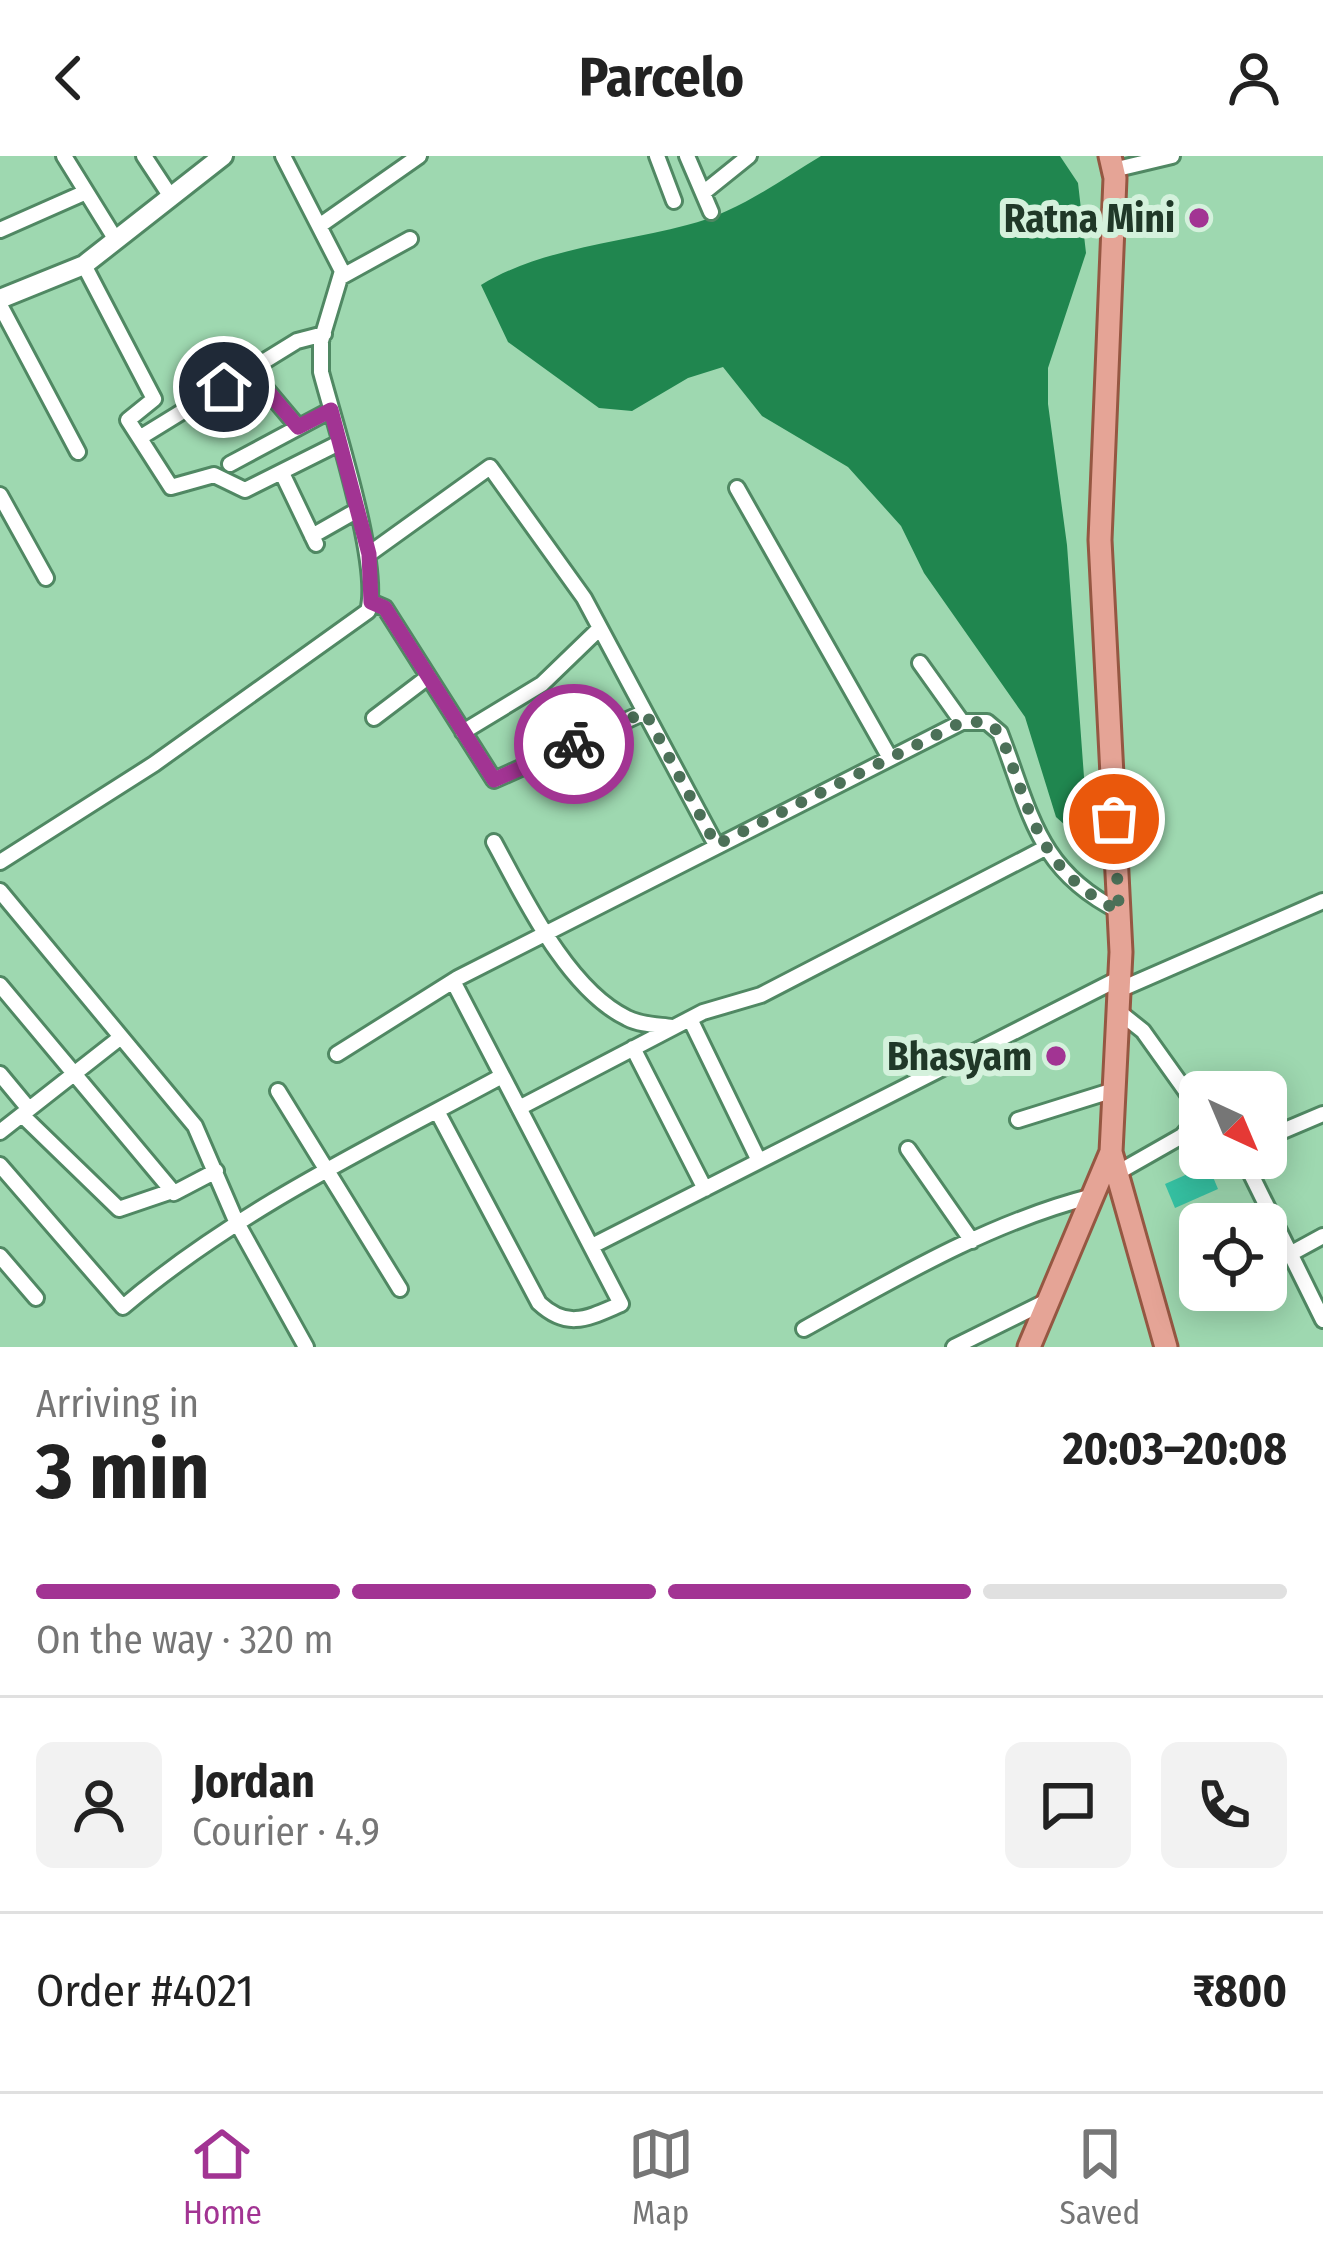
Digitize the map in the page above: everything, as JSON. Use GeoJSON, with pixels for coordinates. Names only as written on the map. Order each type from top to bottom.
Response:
{"type":"FeatureCollection","features":[{"type":"Feature","properties":{"kind":"main road"},"geometry":{"type":"LineString","coordinates":[[1112,163],[1100,541],[1119,911],[1114,1162],[1166,1347]]}},
{"type":"Feature","properties":{"kind":"main road"},"geometry":{"type":"LineString","coordinates":[[1029,1347],[1093,1196],[1114,1162]]}},
{"type":"Feature","properties":{"kind":"street"},"geometry":{"type":"LineString","coordinates":[[64,156],[116,240]]}},
{"type":"Feature","properties":{"kind":"street"},"geometry":{"type":"LineString","coordinates":[[144,156],[171,197]]}},
{"type":"Feature","properties":{"kind":"street"},"geometry":{"type":"LineString","coordinates":[[78,452],[0,302],[84,265],[223,156]]}},
{"type":"Feature","properties":{"kind":"street"},"geometry":{"type":"LineString","coordinates":[[0,862],[154,764],[224,709],[348,628],[371,602],[369,554],[321,372],[324,334],[341,277],[322,224],[283,156]]}},
{"type":"Feature","properties":{"kind":"street"},"geometry":{"type":"LineString","coordinates":[[322,224],[419,156]]}},
{"type":"Feature","properties":{"kind":"street"},"geometry":{"type":"LineString","coordinates":[[657,156],[674,201]]}},
{"type":"Feature","properties":{"kind":"street"},"geometry":{"type":"LineString","coordinates":[[687,156],[711,212]]}},
{"type":"Feature","properties":{"kind":"street"},"geometry":{"type":"LineString","coordinates":[[703,193],[749,156]]}},
{"type":"Feature","properties":{"kind":"street"},"geometry":{"type":"LineString","coordinates":[[1112,163],[1172,156]]}},
{"type":"Feature","properties":{"kind":"street"},"geometry":{"type":"LineString","coordinates":[[0,230],[86,192]]}},
{"type":"Feature","properties":{"kind":"street"},"geometry":{"type":"LineString","coordinates":[[341,277],[410,239]]}},
{"type":"Feature","properties":{"kind":"street"},"geometry":{"type":"LineString","coordinates":[[84,265],[154,400],[128,420],[171,488],[214,475],[245,490],[339,443]]}},
{"type":"Feature","properties":{"kind":"street"},"geometry":{"type":"LineString","coordinates":[[141,437],[298,341],[324,334]]}},
{"type":"Feature","properties":{"kind":"street"},"geometry":{"type":"LineString","coordinates":[[250,370],[298,427]]}},
{"type":"Feature","properties":{"kind":"street"},"geometry":{"type":"LineString","coordinates":[[230,464],[331,410]]}},
{"type":"Feature","properties":{"kind":"street"},"geometry":{"type":"LineString","coordinates":[[369,554],[490,467],[600,628],[716,845]]}},
{"type":"Feature","properties":{"kind":"street"},"geometry":{"type":"LineString","coordinates":[[282,472],[314,540],[356,511]]}},
{"type":"Feature","properties":{"kind":"street"},"geometry":{"type":"LineString","coordinates":[[737,488],[890,758]]}},
{"type":"Feature","properties":{"kind":"street"},"geometry":{"type":"LineString","coordinates":[[0,495],[46,578]]}},
{"type":"Feature","properties":{"kind":"street"},"geometry":{"type":"LineString","coordinates":[[371,602],[385,608],[494,780],[645,712]]}},
{"type":"Feature","properties":{"kind":"street"},"geometry":{"type":"LineString","coordinates":[[464,732],[542,684],[600,628]]}},
{"type":"Feature","properties":{"kind":"street"},"geometry":{"type":"LineString","coordinates":[[920,663],[962,722]]}},
{"type":"Feature","properties":{"kind":"street"},"geometry":{"type":"LineString","coordinates":[[374,718],[428,677]]}},
{"type":"Feature","properties":{"kind":"street"},"geometry":{"type":"LineString","coordinates":[[337,1054],[454,981],[962,722],[987,722],[1000,733],[1045,848],[1082,893],[1119,911]]}},
{"type":"Feature","properties":{"kind":"street"},"geometry":{"type":"LineString","coordinates":[[494,842],[560,958],[631,1021],[674,1027]]}},
{"type":"Feature","properties":{"kind":"street"},"geometry":{"type":"LineString","coordinates":[[519,1108],[690,1019],[761,995],[1045,848]]}},
{"type":"Feature","properties":{"kind":"street"},"geometry":{"type":"LineString","coordinates":[[0,891],[195,1126],[236,1221],[306,1347]]}},
{"type":"Feature","properties":{"kind":"street"},"geometry":{"type":"LineString","coordinates":[[592,1246],[759,1161],[1323,901]]}},
{"type":"Feature","properties":{"kind":"street"},"geometry":{"type":"LineString","coordinates":[[437,1111],[539,1303],[556,1318],[574,1322],[621,1304],[454,981]]}},
{"type":"Feature","properties":{"kind":"street"},"geometry":{"type":"LineString","coordinates":[[0,985],[172,1191]]}},
{"type":"Feature","properties":{"kind":"street"},"geometry":{"type":"LineString","coordinates":[[1119,993],[1179,1083]]}},
{"type":"Feature","properties":{"kind":"street"},"geometry":{"type":"LineString","coordinates":[[690,1019],[759,1161]]}},
{"type":"Feature","properties":{"kind":"street"},"geometry":{"type":"LineString","coordinates":[[0,1132],[121,1037]]}},
{"type":"Feature","properties":{"kind":"street"},"geometry":{"type":"LineString","coordinates":[[633,1048],[705,1189]]}},
{"type":"Feature","properties":{"kind":"street"},"geometry":{"type":"LineString","coordinates":[[0,1074],[25,1112],[119,1209],[216,1172]]}},
{"type":"Feature","properties":{"kind":"street"},"geometry":{"type":"LineString","coordinates":[[0,1165],[123,1307],[189,1250],[236,1221],[502,1076]]}},
{"type":"Feature","properties":{"kind":"street"},"geometry":{"type":"LineString","coordinates":[[1018,1120],[1114,1090]]}},
{"type":"Feature","properties":{"kind":"street"},"geometry":{"type":"LineString","coordinates":[[278,1091],[400,1289]]}},
{"type":"Feature","properties":{"kind":"street"},"geometry":{"type":"LineString","coordinates":[[1287,1129],[1323,1114]]}},
{"type":"Feature","properties":{"kind":"street"},"geometry":{"type":"LineString","coordinates":[[1114,1162],[1179,1138]]}},
{"type":"Feature","properties":{"kind":"street"},"geometry":{"type":"LineString","coordinates":[[908,1149],[972,1241]]}},
{"type":"Feature","properties":{"kind":"street"},"geometry":{"type":"LineString","coordinates":[[1253,1179],[1323,1320]]}},
{"type":"Feature","properties":{"kind":"street"},"geometry":{"type":"LineString","coordinates":[[804,1329],[972,1241],[1045,1208],[1093,1196]]}},
{"type":"Feature","properties":{"kind":"street"},"geometry":{"type":"LineString","coordinates":[[1290,1254],[1323,1236]]}},
{"type":"Feature","properties":{"kind":"street"},"geometry":{"type":"LineString","coordinates":[[0,1256],[36,1298]]}},
{"type":"Feature","properties":{"kind":"street"},"geometry":{"type":"LineString","coordinates":[[954,1347],[1049,1300]]}},
{"type":"Feature","properties":{"kind":"shaded area"},"geometry":{"type":"Polygon","coordinates":[[[821,156],[1060,156],[1078,183],[1086,253],[1048,368],[1048,404],[1067,545],[1087,818],[1075,834],[1056,817],[1025,717],[924,573],[901,526],[848,467],[762,416],[723,367],[688,378],[632,411],[599,408],[508,342],[481,285],[555,255],[705,220],[756,196],[821,156]]]}},
{"type":"Feature","properties":{"kind":"building"},"geometry":{"type":"Polygon","coordinates":[[[1179,1178],[1214,1179],[1218,1189],[1175,1208],[1165,1184],[1179,1178]]]}},
{"type":"Feature","properties":{"kind":"way so far"},"geometry":{"type":"LineString","coordinates":[[574,744],[645,712],[716,845],[962,722],[987,722],[1000,733],[1045,848],[1061,874],[1082,893],[1119,911],[1114,819]]}},
{"type":"Feature","properties":{"kind":"place","name":"Ratna Mini"},"geometry":{"type":"Point","coordinates":[1199,218]}},
{"type":"Feature","properties":{"kind":"place","name":"Bhasyam"},"geometry":{"type":"Point","coordinates":[1056,1056]}},
{"type":"Feature","properties":{"kind":"route"},"geometry":{"type":"LineString","coordinates":[[224,387],[250,370],[298,427],[331,410],[357,524],[369,554],[371,602],[385,608],[494,780],[574,744]]}}]}
